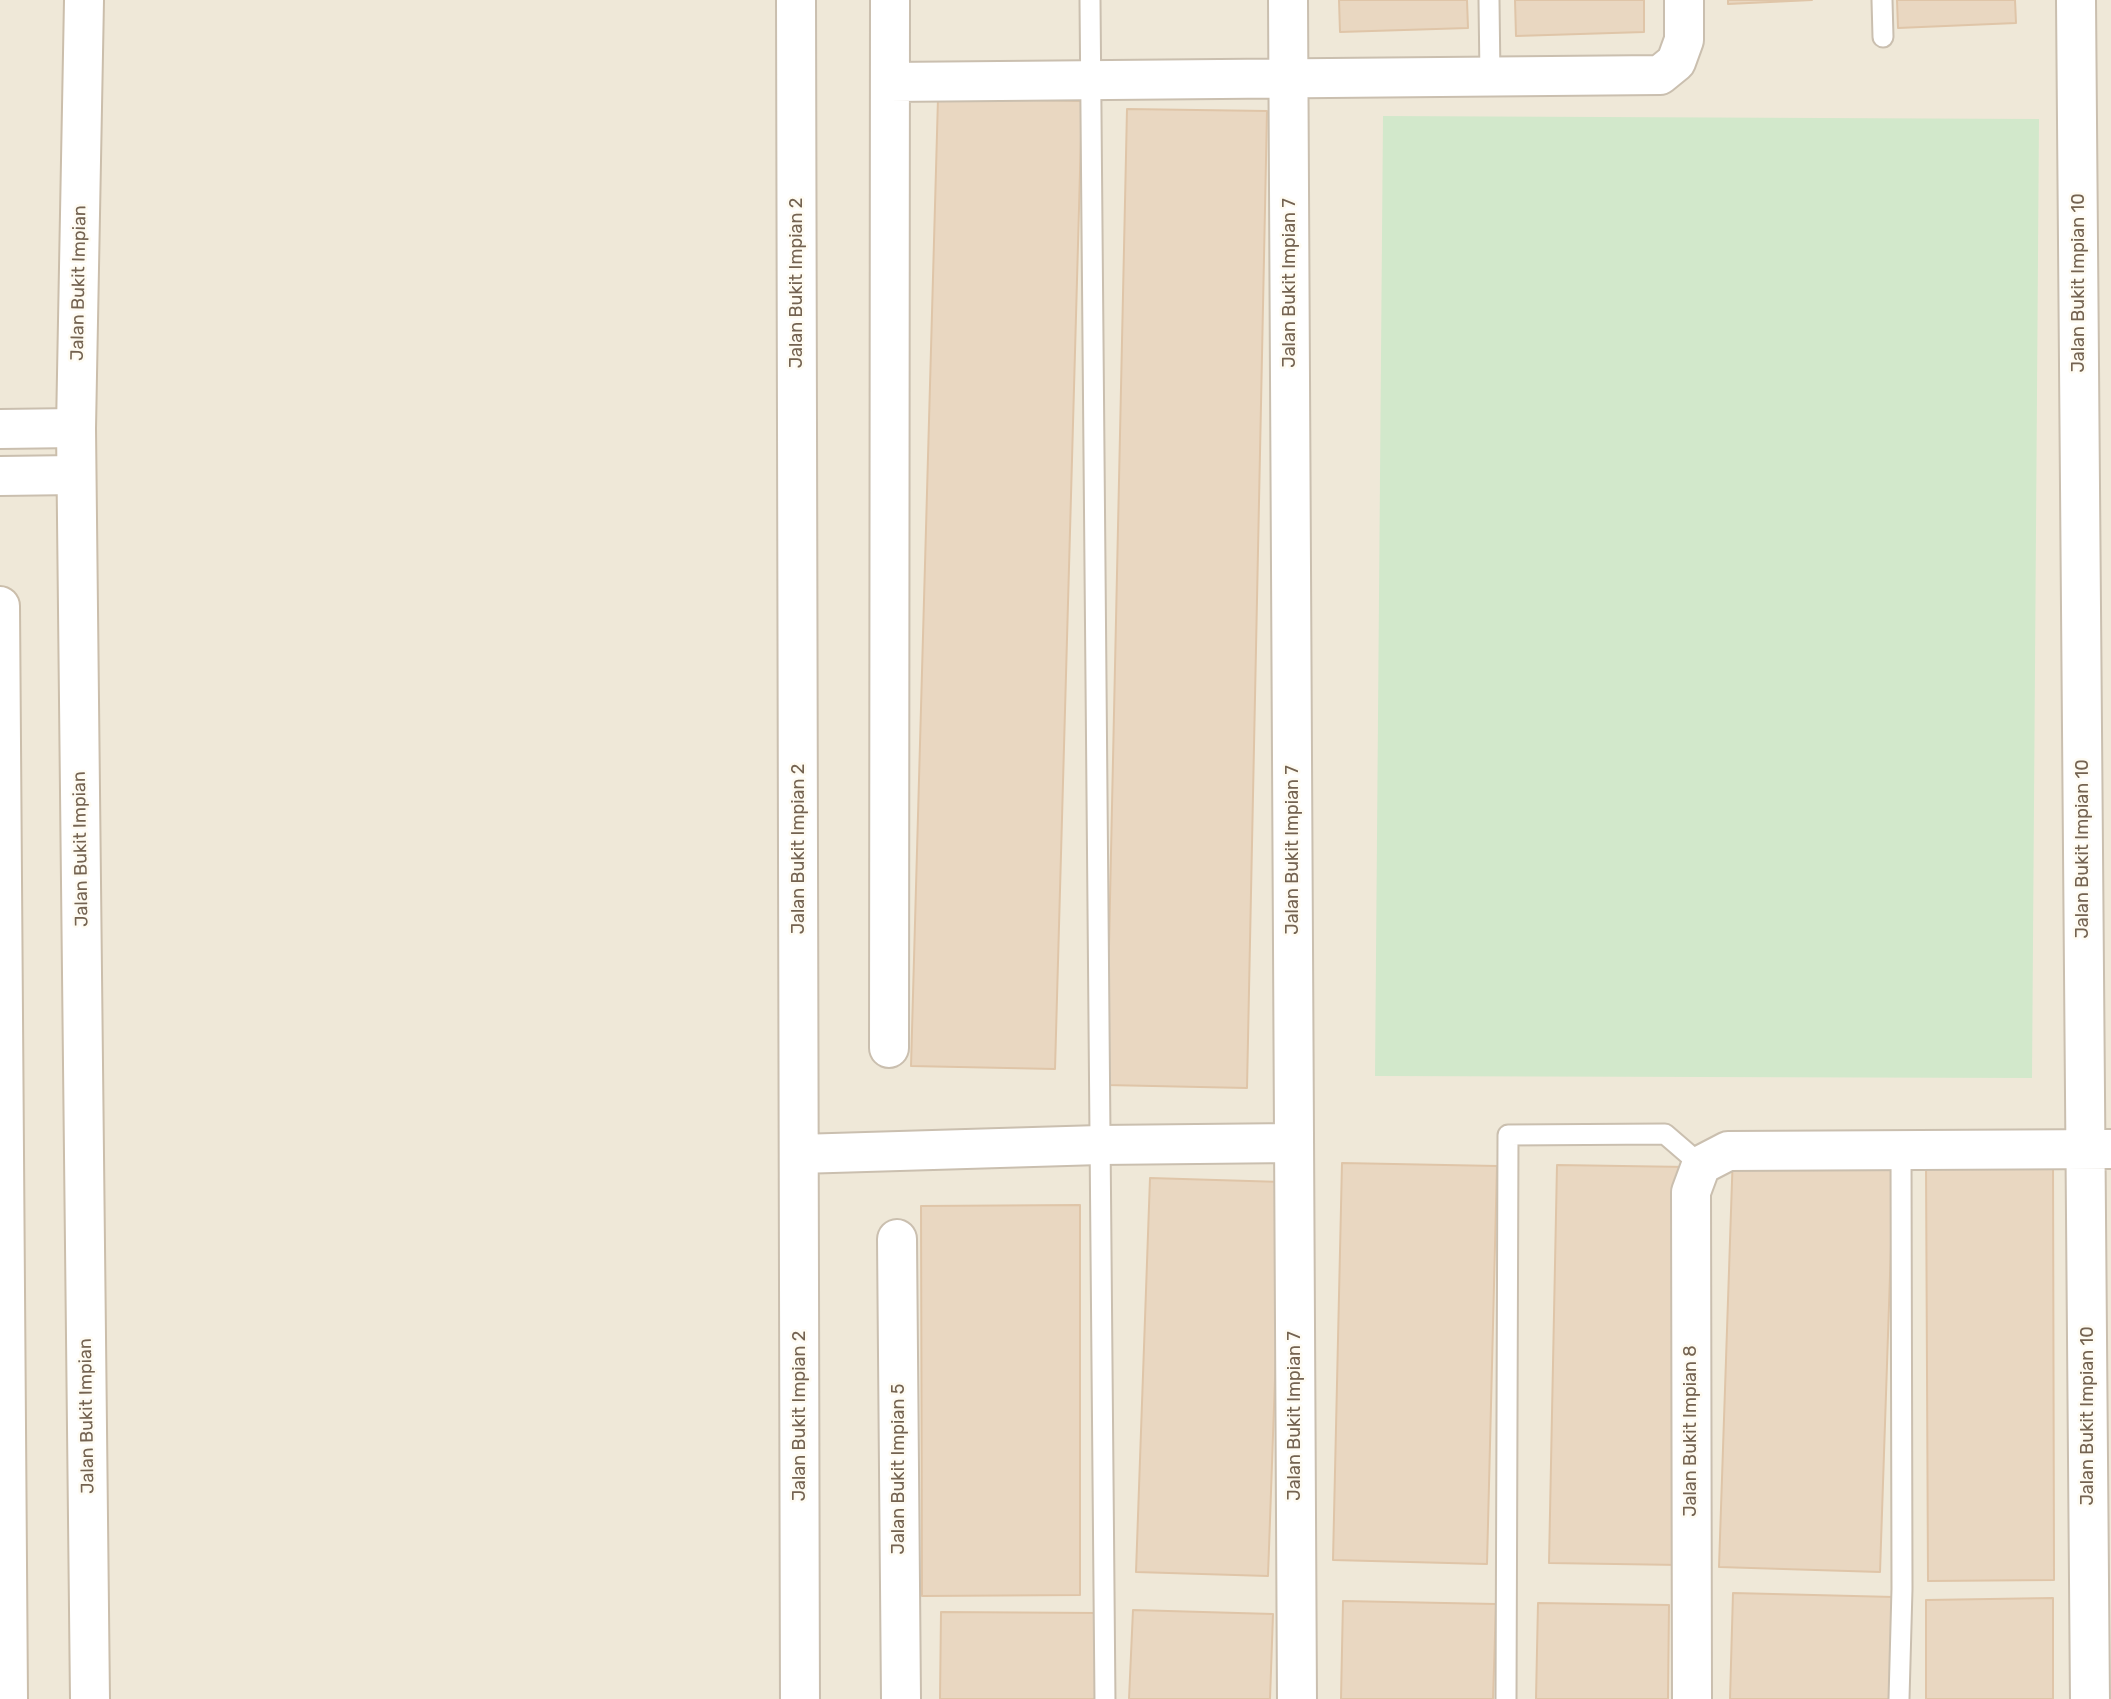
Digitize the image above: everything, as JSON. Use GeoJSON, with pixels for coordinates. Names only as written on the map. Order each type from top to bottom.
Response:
{"type":"FeatureCollection","features":[{"type":"Feature","properties":{"kind":"street","name":"Jalan Bukit Impian"},"geometry":{"type":"LineString","coordinates":[[84,0],[76,475],[90,1699]]}},
{"type":"Feature","properties":{"kind":"street","name":"Jalan Bukit Impian 2"},"geometry":{"type":"LineString","coordinates":[[796,0],[800,1699]]}},
{"type":"Feature","properties":{"kind":"street"},"geometry":{"type":"LineString","coordinates":[[889,1048],[890,0]]}},
{"type":"Feature","properties":{"kind":"street","name":"Jalan Bukit Impian 7"},"geometry":{"type":"LineString","coordinates":[[1288,0],[1297,1699]]}},
{"type":"Feature","properties":{"kind":"street"},"geometry":{"type":"LineString","coordinates":[[890,82],[1660,75],[1676,62],[1684,40],[1684,0]]}},
{"type":"Feature","properties":{"kind":"street","name":"Jalan Bukit Impian 10"},"geometry":{"type":"LineString","coordinates":[[2076,0],[2094,79],[2098,1149],[2090,1699]]}},
{"type":"Feature","properties":{"kind":"street"},"geometry":{"type":"LineString","coordinates":[[0,429],[76,428]]}},
{"type":"Feature","properties":{"kind":"street"},"geometry":{"type":"LineString","coordinates":[[0,476],[76,475]]}},
{"type":"Feature","properties":{"kind":"street"},"geometry":{"type":"LineString","coordinates":[[0,606],[8,1699]]}},
{"type":"Feature","properties":{"kind":"street"},"geometry":{"type":"LineString","coordinates":[[799,1154],[1100,1145],[1294,1143]]}},
{"type":"Feature","properties":{"kind":"street"},"geometry":{"type":"LineString","coordinates":[[1701,1165],[1728,1151],[2098,1149]]}},
{"type":"Feature","properties":{"kind":"street","name":"Jalan Bukit Impian 8"},"geometry":{"type":"LineString","coordinates":[[1692,1699],[1691,1192],[1701,1165]]}},
{"type":"Feature","properties":{"kind":"street","name":"Jalan Bukit Impian 5"},"geometry":{"type":"LineString","coordinates":[[897,1238],[901,1699]]}},
{"type":"Feature","properties":{"kind":"lane"},"geometry":{"type":"LineString","coordinates":[[1090,0],[1105,1699]]}},
{"type":"Feature","properties":{"kind":"lane"},"geometry":{"type":"LineString","coordinates":[[1489,0],[1490,77]]}},
{"type":"Feature","properties":{"kind":"lane"},"geometry":{"type":"LineString","coordinates":[[1882,0],[1883,37]]}},
{"type":"Feature","properties":{"kind":"lane"},"geometry":{"type":"LineString","coordinates":[[1506,1699],[1508,1135],[1665,1134],[1701,1165]]}},
{"type":"Feature","properties":{"kind":"lane"},"geometry":{"type":"LineString","coordinates":[[1899,1699],[1902,1589],[1901,1150]]}},
{"type":"Feature","properties":{"kind":"shaded area"},"geometry":{"type":"Polygon","coordinates":[[[0,0],[2111,0],[2111,1699],[0,1699],[0,0]]]}},
{"type":"Feature","properties":{"kind":"green space"},"geometry":{"type":"Polygon","coordinates":[[[1383,116],[2039,119],[2032,1078],[1375,1076],[1383,116]]]}},
{"type":"Feature","properties":{"kind":"building"},"geometry":{"type":"Polygon","coordinates":[[[1339,0],[1467,0],[1468,28],[1340,32],[1339,0]]]}},
{"type":"Feature","properties":{"kind":"building"},"geometry":{"type":"Polygon","coordinates":[[[1515,0],[1644,0],[1644,32],[1516,36],[1515,0]]]}},
{"type":"Feature","properties":{"kind":"building"},"geometry":{"type":"Polygon","coordinates":[[[1728,0],[1812,0],[1728,4],[1728,0]]]}},
{"type":"Feature","properties":{"kind":"building"},"geometry":{"type":"Polygon","coordinates":[[[1897,0],[2015,0],[2016,23],[1898,28],[1897,0]]]}},
{"type":"Feature","properties":{"kind":"building"},"geometry":{"type":"Polygon","coordinates":[[[938,98],[1082,101],[1055,1069],[911,1066],[938,98]]]}},
{"type":"Feature","properties":{"kind":"building"},"geometry":{"type":"Polygon","coordinates":[[[1127,109],[1267,111],[1247,1088],[1106,1085],[1127,109]]]}},
{"type":"Feature","properties":{"kind":"building"},"geometry":{"type":"Polygon","coordinates":[[[1733,1152],[1894,1157],[1880,1572],[1719,1567],[1733,1152]]]}},
{"type":"Feature","properties":{"kind":"building"},"geometry":{"type":"Polygon","coordinates":[[[1342,1163],[1497,1166],[1487,1564],[1333,1560],[1342,1163]]]}},
{"type":"Feature","properties":{"kind":"building"},"geometry":{"type":"Polygon","coordinates":[[[2053,1163],[2054,1580],[1928,1581],[1926,1164],[2053,1163]]]}},
{"type":"Feature","properties":{"kind":"building"},"geometry":{"type":"Polygon","coordinates":[[[1557,1165],[1688,1167],[1681,1565],[1549,1563],[1557,1165]]]}},
{"type":"Feature","properties":{"kind":"building"},"geometry":{"type":"Polygon","coordinates":[[[1150,1178],[1282,1182],[1268,1576],[1136,1572],[1150,1178]]]}},
{"type":"Feature","properties":{"kind":"building"},"geometry":{"type":"Polygon","coordinates":[[[1080,1205],[1080,1595],[922,1596],[921,1206],[1080,1205]]]}},
{"type":"Feature","properties":{"kind":"building"},"geometry":{"type":"Polygon","coordinates":[[[1733,1593],[1894,1597],[1891,1699],[1730,1699],[1733,1593]]]}},
{"type":"Feature","properties":{"kind":"building"},"geometry":{"type":"Polygon","coordinates":[[[2053,1598],[2053,1699],[1926,1699],[1926,1600],[2053,1598]]]}},
{"type":"Feature","properties":{"kind":"building"},"geometry":{"type":"Polygon","coordinates":[[[1343,1601],[1496,1604],[1493,1699],[1341,1699],[1343,1601]]]}},
{"type":"Feature","properties":{"kind":"building"},"geometry":{"type":"Polygon","coordinates":[[[1538,1603],[1669,1605],[1668,1699],[1536,1699],[1538,1603]]]}},
{"type":"Feature","properties":{"kind":"building"},"geometry":{"type":"Polygon","coordinates":[[[1133,1610],[1273,1614],[1270,1699],[1129,1699],[1133,1610]]]}},
{"type":"Feature","properties":{"kind":"building"},"geometry":{"type":"Polygon","coordinates":[[[941,1612],[1097,1613],[1096,1699],[940,1699],[941,1612]]]}}]}
